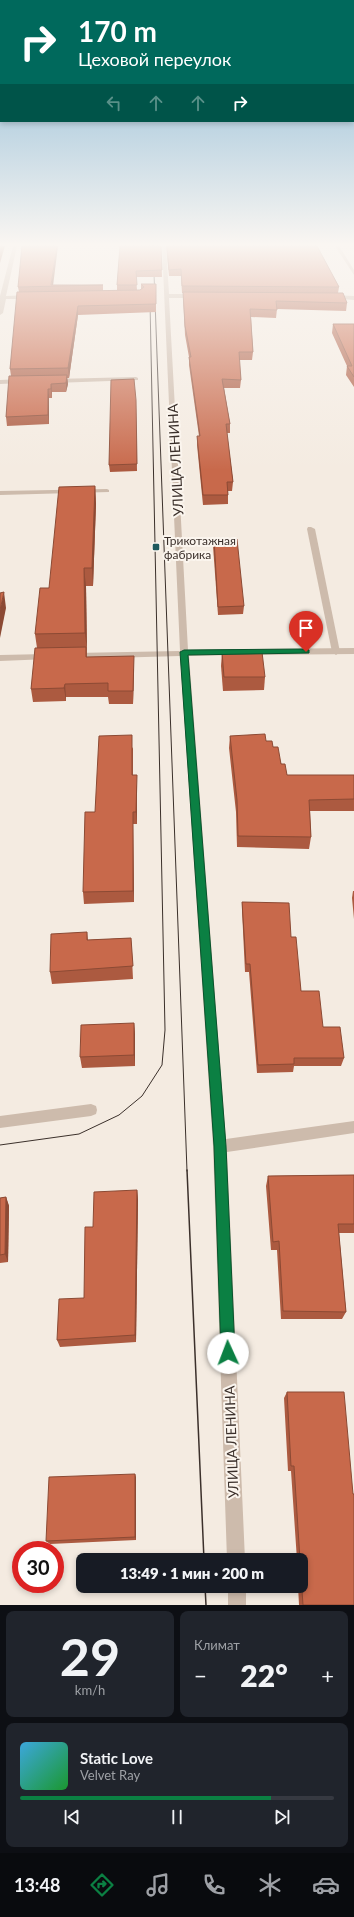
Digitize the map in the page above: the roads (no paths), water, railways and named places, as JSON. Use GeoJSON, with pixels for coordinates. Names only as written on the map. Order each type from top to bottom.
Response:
{"type":"FeatureCollection","features":[{"type":"Feature","properties":{"kind":"street","name":"УЛИЦА ЛЕНИНА"},"geometry":{"type":"LineString","coordinates":[[169,321],[184,652],[220,1146],[236,1553]]}},
{"type":"Feature","properties":{"kind":"street"},"geometry":{"type":"LineString","coordinates":[[48,381],[136,379]]}},
{"type":"Feature","properties":{"kind":"street"},"geometry":{"type":"LineString","coordinates":[[0,382],[32,381]]}},
{"type":"Feature","properties":{"kind":"street"},"geometry":{"type":"LineString","coordinates":[[0,493],[108,491]]}},
{"type":"Feature","properties":{"kind":"street"},"geometry":{"type":"LineString","coordinates":[[311,529],[336,652]]}},
{"type":"Feature","properties":{"kind":"street"},"geometry":{"type":"LineString","coordinates":[[0,658],[184,652],[354,651]]}},
{"type":"Feature","properties":{"kind":"street"},"geometry":{"type":"LineString","coordinates":[[0,1122],[91,1110]]}},
{"type":"Feature","properties":{"kind":"street"},"geometry":{"type":"LineString","coordinates":[[220,1146],[354,1126]]}},
{"type":"Feature","properties":{"kind":"street"},"geometry":{"type":"LineString","coordinates":[[237,1593],[237,1605]]}},
{"type":"Feature","properties":{"kind":"tram line"},"geometry":{"type":"LineString","coordinates":[[0,1145],[79,1134],[119,1115],[142,1096],[162,1065],[165,1030],[150,321]]}},
{"type":"Feature","properties":{"kind":"tram line"},"geometry":{"type":"LineString","coordinates":[[156,321],[187,1171]]}},
{"type":"Feature","properties":{"kind":"tram line"},"geometry":{"type":"LineString","coordinates":[[187,1170],[204,1553]]}},
{"type":"Feature","properties":{"kind":"tram line"},"geometry":{"type":"LineString","coordinates":[[205,1593],[206,1605]]}},
{"type":"Feature","properties":{"kind":"place","name":"Трикотажная фабрика"},"geometry":{"type":"Point","coordinates":[156,547]}}]}
